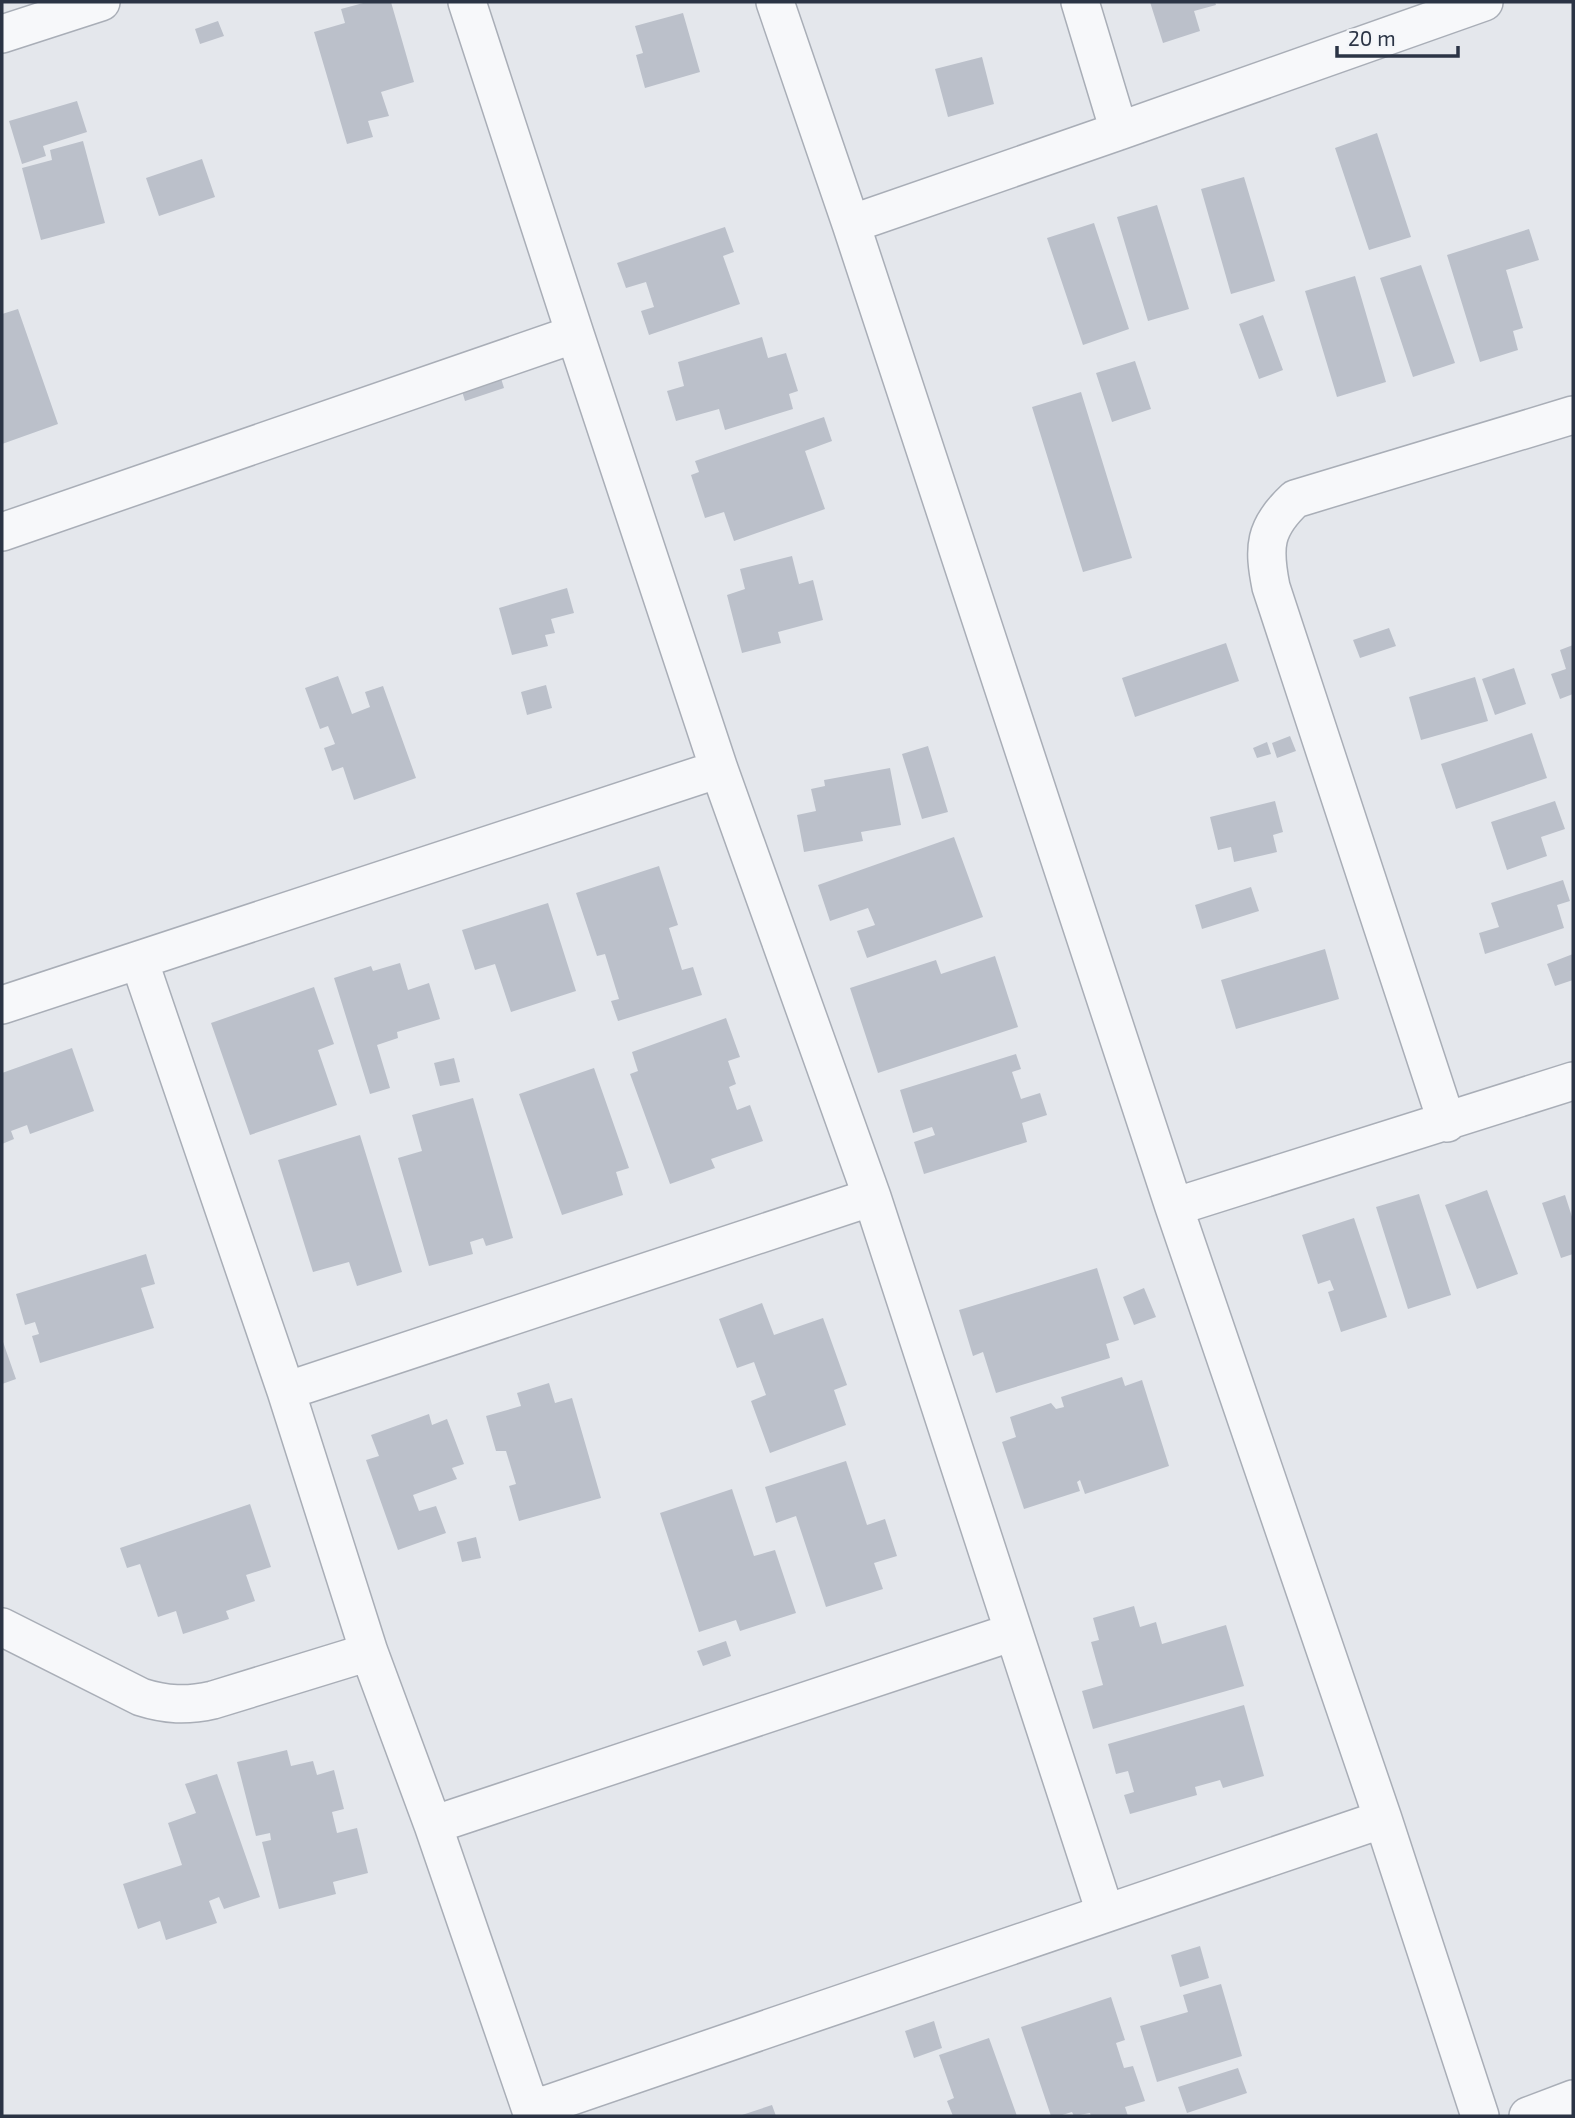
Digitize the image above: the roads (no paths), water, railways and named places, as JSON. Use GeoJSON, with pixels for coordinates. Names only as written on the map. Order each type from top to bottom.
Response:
{"type":"FeatureCollection","features":[{"type":"Feature","properties":{"kind":"street"},"geometry":{"type":"LineString","coordinates":[[2,34],[101,2]]}},
{"type":"Feature","properties":{"kind":"street"},"geometry":{"type":"LineString","coordinates":[[467,2],[719,769],[872,1197],[1105,1912]]}},
{"type":"Feature","properties":{"kind":"street"},"geometry":{"type":"LineString","coordinates":[[775,2],[851,224],[1174,1207],[1383,1819],[1480,2116]]}},
{"type":"Feature","properties":{"kind":"street"},"geometry":{"type":"LineString","coordinates":[[1080,2],[1119,131]]}},
{"type":"Feature","properties":{"kind":"street"},"geometry":{"type":"LineString","coordinates":[[851,224],[1484,2]]}},
{"type":"Feature","properties":{"kind":"street"},"geometry":{"type":"LineString","coordinates":[[2,532],[575,334]]}},
{"type":"Feature","properties":{"kind":"street"},"geometry":{"type":"LineString","coordinates":[[1447,1123],[1270,587],[1266,560],[1270,530],[1282,511],[1295,499],[1573,415]]}},
{"type":"Feature","properties":{"kind":"street"},"geometry":{"type":"LineString","coordinates":[[2,1005],[719,769]]}},
{"type":"Feature","properties":{"kind":"street"},"geometry":{"type":"LineString","coordinates":[[139,960],[286,1391],[369,1652],[433,1825],[532,2113],[1105,1912],[1383,1819]]}},
{"type":"Feature","properties":{"kind":"street"},"geometry":{"type":"LineString","coordinates":[[1174,1207],[1447,1123],[1573,1081]]}},
{"type":"Feature","properties":{"kind":"street"},"geometry":{"type":"LineString","coordinates":[[286,1391],[872,1197]]}},
{"type":"Feature","properties":{"kind":"street"},"geometry":{"type":"LineString","coordinates":[[2,1627],[141,1697],[174,1705],[194,1705],[213,1700],[369,1652]]}},
{"type":"Feature","properties":{"kind":"street"},"geometry":{"type":"LineString","coordinates":[[433,1825],[1013,1632]]}},
{"type":"Feature","properties":{"kind":"street"},"geometry":{"type":"LineString","coordinates":[[1528,2116],[1573,2099]]}}]}
